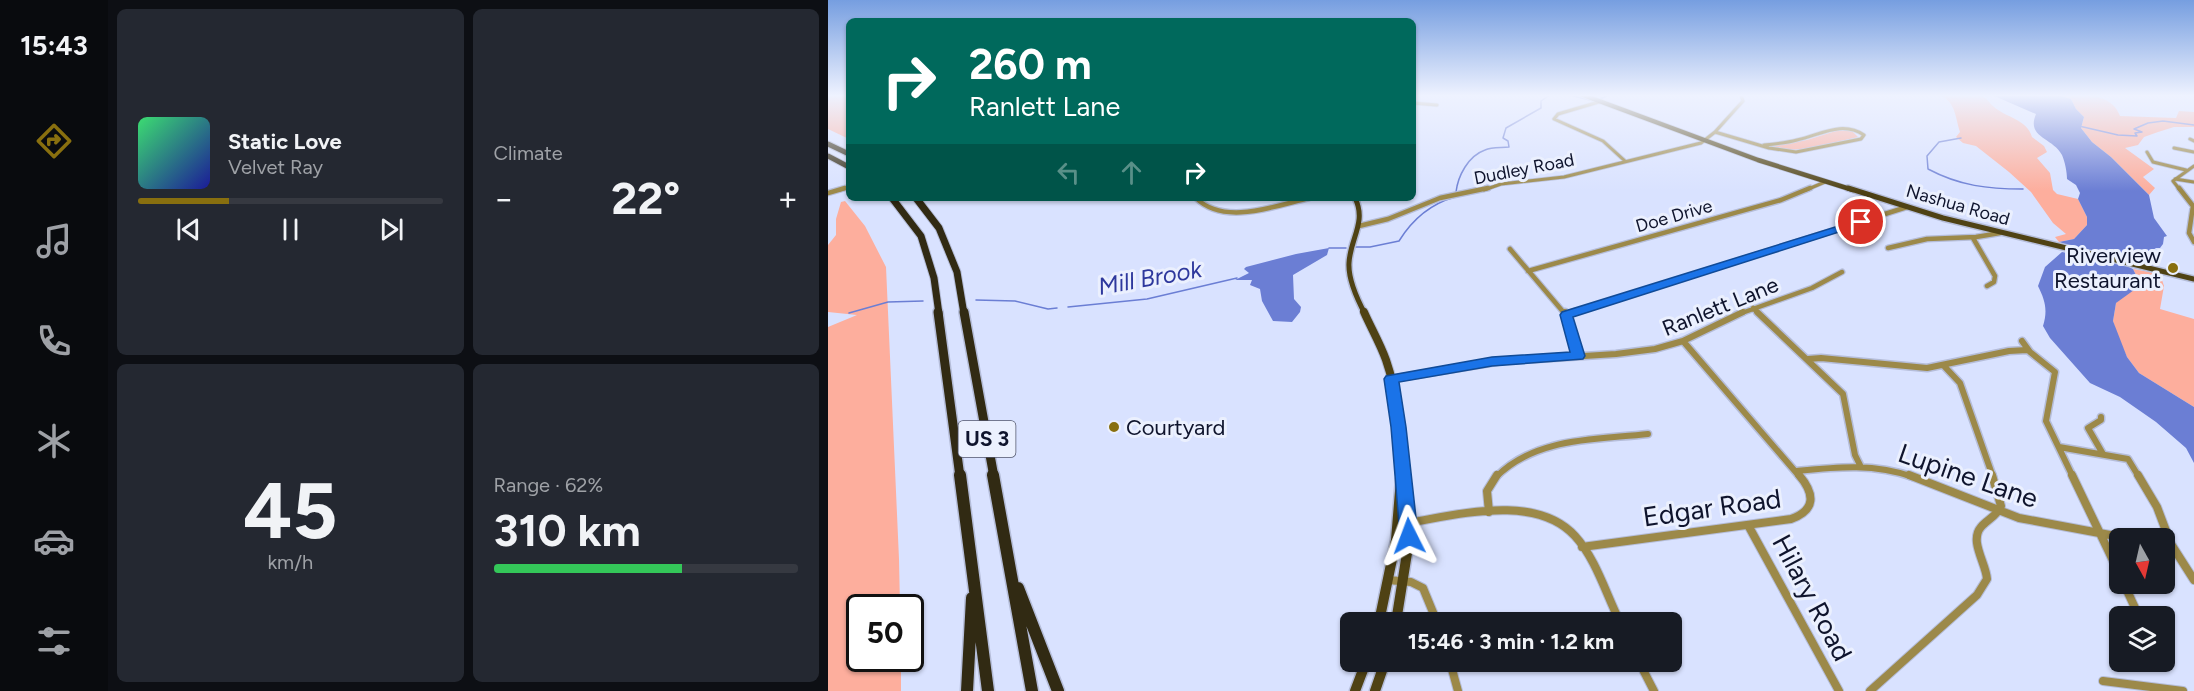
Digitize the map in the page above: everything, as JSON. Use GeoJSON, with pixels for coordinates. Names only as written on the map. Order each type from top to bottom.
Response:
{"type":"FeatureCollection","features":[{"type":"Feature","properties":{"kind":"highway"},"geometry":{"type":"LineString","coordinates":[[828,144],[846,153]]}},
{"type":"Feature","properties":{"kind":"highway"},"geometry":{"type":"LineString","coordinates":[[828,156],[846,165]]}},
{"type":"Feature","properties":{"kind":"highway","name":"US 3"},"geometry":{"type":"LineString","coordinates":[[894,201],[921,236],[932,269],[988,691]]}},
{"type":"Feature","properties":{"kind":"highway","name":"US 3"},"geometry":{"type":"LineString","coordinates":[[918,201],[939,228],[951,252],[957,272],[1032,691]]}},
{"type":"Feature","properties":{"kind":"highway"},"geometry":{"type":"LineString","coordinates":[[1010,569],[1058,691]]}},
{"type":"Feature","properties":{"kind":"highway"},"geometry":{"type":"LineString","coordinates":[[967,691],[973,577]]}},
{"type":"Feature","properties":{"kind":"main road","name":"Nashua Road"},"geometry":{"type":"LineString","coordinates":[[1670,127],[1825,182],[1907,207],[2000,233],[2194,279]]}},
{"type":"Feature","properties":{"kind":"main road"},"geometry":{"type":"LineString","coordinates":[[1356,201],[1361,213],[1350,250],[1348,271],[1359,303],[1381,348],[1391,379],[1399,427],[1402,477],[1409,523],[1406,580],[1398,612]]}},
{"type":"Feature","properties":{"kind":"main road"},"geometry":{"type":"LineString","coordinates":[[1381,612],[1397,524],[1402,477]]}},
{"type":"Feature","properties":{"kind":"main road"},"geometry":{"type":"LineString","coordinates":[[1355,691],[1362,672]]}},
{"type":"Feature","properties":{"kind":"main road"},"geometry":{"type":"LineString","coordinates":[[1375,691],[1382,672]]}},
{"type":"Feature","properties":{"kind":"street"},"geometry":{"type":"LineString","coordinates":[[1572,127],[1603,141],[1625,161]]}},
{"type":"Feature","properties":{"kind":"street"},"geometry":{"type":"LineString","coordinates":[[1706,141],[1719,127]]}},
{"type":"Feature","properties":{"kind":"street"},"geometry":{"type":"LineString","coordinates":[[1715,132],[1764,146],[1788,151],[1809,150],[1861,139],[1864,135],[1855,130],[1837,128],[1796,140],[1764,146]]}},
{"type":"Feature","properties":{"kind":"street","name":"Dudley Road"},"geometry":{"type":"LineString","coordinates":[[1359,226],[1388,219],[1436,199],[1477,192],[1501,184],[1554,179],[1706,141]]}},
{"type":"Feature","properties":{"kind":"street"},"geometry":{"type":"LineString","coordinates":[[2174,148],[2194,152]]}},
{"type":"Feature","properties":{"kind":"street"},"geometry":{"type":"LineString","coordinates":[[2147,152],[2151,160],[2156,163],[2187,170]]}},
{"type":"Feature","properties":{"kind":"street"},"geometry":{"type":"LineString","coordinates":[[2193,240],[2190,233],[2193,206],[2173,183],[2175,179],[2194,166]]}},
{"type":"Feature","properties":{"kind":"street"},"geometry":{"type":"LineString","coordinates":[[2175,179],[2194,182]]}},
{"type":"Feature","properties":{"kind":"street","name":"Doe Drive"},"geometry":{"type":"LineString","coordinates":[[1528,271],[1780,200],[1825,182]]}},
{"type":"Feature","properties":{"kind":"street"},"geometry":{"type":"LineString","coordinates":[[828,191],[846,188]]}},
{"type":"Feature","properties":{"kind":"street"},"geometry":{"type":"LineString","coordinates":[[2186,197],[2194,198]]}},
{"type":"Feature","properties":{"kind":"street"},"geometry":{"type":"LineString","coordinates":[[1199,201],[1205,208],[1234,212],[1294,201]]}},
{"type":"Feature","properties":{"kind":"street"},"geometry":{"type":"LineString","coordinates":[[1566,315],[1907,207]]}},
{"type":"Feature","properties":{"kind":"street"},"geometry":{"type":"LineString","coordinates":[[1888,248],[1927,239],[1973,238],[2000,233]]}},
{"type":"Feature","properties":{"kind":"street"},"geometry":{"type":"LineString","coordinates":[[1973,238],[1995,276],[1994,282],[1987,286]]}},
{"type":"Feature","properties":{"kind":"street"},"geometry":{"type":"LineString","coordinates":[[1510,249],[1566,315],[1578,356]]}},
{"type":"Feature","properties":{"kind":"street","name":"Ranlett Lane"},"geometry":{"type":"LineString","coordinates":[[1391,379],[1492,362],[1640,352],[1683,341],[1753,308],[1812,288],[1842,272]]}},
{"type":"Feature","properties":{"kind":"street"},"geometry":{"type":"LineString","coordinates":[[1753,308],[1836,386],[1845,398],[1855,455],[1860,465]]}},
{"type":"Feature","properties":{"kind":"street","name":"Edgar Road"},"geometry":{"type":"LineString","coordinates":[[1582,547],[1791,519],[1808,511],[1811,507],[1811,497],[1806,485],[1796,471],[1683,341]]}},
{"type":"Feature","properties":{"kind":"street"},"geometry":{"type":"LineString","coordinates":[[2022,341],[2027,350],[2052,368],[2055,374],[2045,417],[2109,554]]}},
{"type":"Feature","properties":{"kind":"street"},"geometry":{"type":"LineString","coordinates":[[1808,359],[1821,358],[1921,369],[2009,351],[2027,350]]}},
{"type":"Feature","properties":{"kind":"street"},"geometry":{"type":"LineString","coordinates":[[1870,691],[1984,587],[1987,574],[1977,536],[1980,528],[1999,512],[2001,500],[1960,383],[1944,366]]}},
{"type":"Feature","properties":{"kind":"street"},"geometry":{"type":"LineString","coordinates":[[2101,417],[2101,420],[2088,428],[2103,454]]}},
{"type":"Feature","properties":{"kind":"street"},"geometry":{"type":"LineString","coordinates":[[1489,512],[1487,498],[1490,484],[1497,476],[1534,449],[1550,445],[1648,434]]}},
{"type":"Feature","properties":{"kind":"street"},"geometry":{"type":"LineString","coordinates":[[2059,447],[2123,457],[2132,463],[2157,507],[2163,528]]}},
{"type":"Feature","properties":{"kind":"street","name":"Lupine Lane"},"geometry":{"type":"LineString","coordinates":[[1796,471],[1860,465],[1884,468],[1901,472],[1999,512],[2028,521],[2109,535]]}},
{"type":"Feature","properties":{"kind":"street"},"geometry":{"type":"LineString","coordinates":[[1397,524],[1489,512],[1525,510],[1548,516],[1569,530],[1582,547],[1615,612]]}},
{"type":"Feature","properties":{"kind":"street","name":"Hilary Road"},"geometry":{"type":"LineString","coordinates":[[1748,525],[1839,691]]}},
{"type":"Feature","properties":{"kind":"street"},"geometry":{"type":"LineString","coordinates":[[2175,554],[2194,580]]}},
{"type":"Feature","properties":{"kind":"street"},"geometry":{"type":"LineString","coordinates":[[1388,580],[1417,582],[1424,587],[1433,612]]}},
{"type":"Feature","properties":{"kind":"street"},"geometry":{"type":"LineString","coordinates":[[1453,672],[1458,691]]}},
{"type":"Feature","properties":{"kind":"street"},"geometry":{"type":"LineString","coordinates":[[1644,672],[1654,691]]}},
{"type":"Feature","properties":{"kind":"street"},"geometry":{"type":"LineString","coordinates":[[2103,681],[2120,688],[2183,691]]}},
{"type":"Feature","properties":{"kind":"shaded area"},"geometry":{"type":"Polygon","coordinates":[[[846,127],[846,138],[828,129],[846,127]]]}},
{"type":"Feature","properties":{"kind":"shaded area"},"geometry":{"type":"Polygon","coordinates":[[[1959,127],[2027,127],[2032,137],[2044,146],[2047,152],[2037,158],[2050,173],[2053,190],[2057,194],[2078,199],[2087,217],[2087,225],[2074,239],[2059,242],[2055,237],[2066,234],[2053,223],[2031,192],[1976,146],[1963,143],[1956,137],[1960,132],[1959,127]]]}},
{"type":"Feature","properties":{"kind":"shaded area"},"geometry":{"type":"Polygon","coordinates":[[[2173,127],[2144,137],[2138,145],[2125,148],[2154,169],[2143,177],[2155,188],[2149,195],[2111,157],[2092,142],[2081,128],[2173,127]]]}},
{"type":"Feature","properties":{"kind":"shaded area"},"geometry":{"type":"Polygon","coordinates":[[[1839,130],[1851,130],[1858,137],[1811,148],[1791,150],[1772,146],[1807,140],[1839,130]]]}},
{"type":"Feature","properties":{"kind":"shaded area"},"geometry":{"type":"Polygon","coordinates":[[[845,201],[865,226],[886,267],[900,594],[846,594],[846,672],[901,672],[901,691],[828,691],[828,327],[857,315],[828,312],[828,245],[836,235],[836,219],[841,202],[845,201]]]}},
{"type":"Feature","properties":{"kind":"shaded area"},"geometry":{"type":"Polygon","coordinates":[[[2133,269],[2160,274],[2164,286],[2160,309],[2194,319],[2194,407],[2139,373],[2127,357],[2118,337],[2113,321],[2116,303],[2138,279],[2133,269]]]}},
{"type":"Feature","properties":{"kind":"water"},"geometry":{"type":"Polygon","coordinates":[[[2081,127],[2092,142],[2111,157],[2149,195],[2154,218],[2167,236],[2164,237],[2160,248],[2145,255],[2144,261],[2123,261],[2125,265],[2133,269],[2138,279],[2134,290],[2116,303],[2113,321],[2127,357],[2139,373],[2194,407],[2194,463],[2186,448],[2156,422],[2120,397],[2090,383],[2050,338],[2043,326],[2045,305],[2038,286],[2045,267],[2062,252],[2092,258],[2093,254],[2059,242],[2074,239],[2087,225],[2087,217],[2078,199],[2080,193],[2076,185],[2067,179],[2062,155],[2034,128],[2081,127]]]}},
{"type":"Feature","properties":{"kind":"water"},"geometry":{"type":"Polygon","coordinates":[[[1329,248],[1327,255],[1293,275],[1294,299],[1301,307],[1292,322],[1273,321],[1262,301],[1260,289],[1250,285],[1252,280],[1235,280],[1249,273],[1244,269],[1246,267],[1329,248]]]}},
{"type":"Feature","properties":{"kind":"waterway","name":"Mill Brook"},"geometry":{"type":"LineString","coordinates":[[1456,192],[1462,173],[1474,157],[1488,149],[1509,147],[1508,141],[1503,138],[1507,127]]}},
{"type":"Feature","properties":{"kind":"waterway"},"geometry":{"type":"LineString","coordinates":[[2084,127],[2118,135],[2137,136],[2135,133],[2142,132],[2134,129],[2138,127]]}},
{"type":"Feature","properties":{"kind":"waterway"},"geometry":{"type":"LineString","coordinates":[[1961,138],[1939,142],[1927,156],[1928,169],[1951,179],[1974,185],[2023,189]]}},
{"type":"Feature","properties":{"kind":"waterway","name":"Mill Brook"},"geometry":{"type":"LineString","coordinates":[[1355,247],[1370,247],[1399,241],[1422,214],[1455,197]]}},
{"type":"Feature","properties":{"kind":"waterway","name":"Mill Brook"},"geometry":{"type":"LineString","coordinates":[[1329,248],[1346,248]]}},
{"type":"Feature","properties":{"kind":"waterway","name":"Mill Brook"},"geometry":{"type":"LineString","coordinates":[[1068,307],[1147,299],[1237,278]]}},
{"type":"Feature","properties":{"kind":"waterway","name":"Mill Brook"},"geometry":{"type":"LineString","coordinates":[[976,300],[1015,301],[1048,309],[1057,308]]}},
{"type":"Feature","properties":{"kind":"waterway","name":"Mill Brook"},"geometry":{"type":"LineString","coordinates":[[849,313],[888,302],[923,301]]}},
{"type":"Feature","properties":{"kind":"place","name":"Riverview Restaurant"},"geometry":{"type":"Point","coordinates":[2173,268]}},
{"type":"Feature","properties":{"kind":"place","name":"Courtyard"},"geometry":{"type":"Point","coordinates":[1114,427]}},
{"type":"Feature","properties":{"kind":"route"},"geometry":{"type":"LineString","coordinates":[[1409,536],[1399,427],[1391,379],[1492,362],[1578,356],[1566,315],[1861,222]]}}]}
